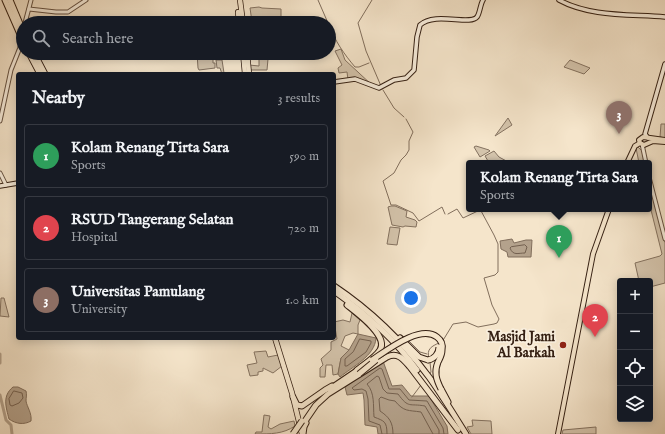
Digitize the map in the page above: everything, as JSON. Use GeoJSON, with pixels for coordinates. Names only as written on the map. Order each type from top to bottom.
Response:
{"type":"FeatureCollection","features":[{"type":"Feature","properties":{"kind":"highway"},"geometry":{"type":"LineString","coordinates":[[5,0],[16,27]]}},
{"type":"Feature","properties":{"kind":"highway"},"geometry":{"type":"LineString","coordinates":[[10,0],[17,16]]}},
{"type":"Feature","properties":{"kind":"highway"},"geometry":{"type":"LineString","coordinates":[[238,0],[240,16]]}},
{"type":"Feature","properties":{"kind":"highway"},"geometry":{"type":"LineString","coordinates":[[33,60],[39,72]]}},
{"type":"Feature","properties":{"kind":"highway"},"geometry":{"type":"LineString","coordinates":[[38,60],[44,72]]}},
{"type":"Feature","properties":{"kind":"highway"},"geometry":{"type":"LineString","coordinates":[[245,60],[246,72]]}},
{"type":"Feature","properties":{"kind":"highway"},"geometry":{"type":"LineString","coordinates":[[336,288],[387,325],[419,357],[428,360],[431,359],[437,354],[440,347],[437,340],[428,336],[410,340],[398,346],[358,372]]}},
{"type":"Feature","properties":{"kind":"highway"},"geometry":{"type":"LineString","coordinates":[[336,295],[379,335],[382,342],[380,350],[358,372]]}},
{"type":"Feature","properties":{"kind":"highway"},"geometry":{"type":"LineString","coordinates":[[336,295],[373,323],[413,364],[460,430]]}},
{"type":"Feature","properties":{"kind":"highway"},"geometry":{"type":"LineString","coordinates":[[362,307],[393,335],[460,430],[466,434]]}},
{"type":"Feature","properties":{"kind":"highway"},"geometry":{"type":"LineString","coordinates":[[293,434],[321,400],[340,385],[403,340],[423,334],[432,334],[439,339],[442,346],[442,351],[435,371],[436,377],[460,430]]}},
{"type":"Feature","properties":{"kind":"highway"},"geometry":{"type":"LineString","coordinates":[[276,340],[301,434]]}},
{"type":"Feature","properties":{"kind":"highway"},"geometry":{"type":"LineString","coordinates":[[358,372],[391,355],[398,355],[425,379]]}},
{"type":"Feature","properties":{"kind":"highway"},"geometry":{"type":"LineString","coordinates":[[282,364],[293,397],[301,434]]}},
{"type":"Feature","properties":{"kind":"highway"},"geometry":{"type":"LineString","coordinates":[[293,397],[297,405],[302,406],[325,390],[340,385]]}},
{"type":"Feature","properties":{"kind":"highway"},"geometry":{"type":"LineString","coordinates":[[301,434],[313,413],[340,385]]}},
{"type":"Feature","properties":{"kind":"highway"},"geometry":{"type":"LineString","coordinates":[[296,434],[302,422]]}},
{"type":"Feature","properties":{"kind":"main road"},"geometry":{"type":"LineString","coordinates":[[336,82],[355,80],[379,88],[394,80],[406,78],[414,69],[417,37],[420,25],[425,21],[436,18],[473,20],[477,17],[483,0]]}},
{"type":"Feature","properties":{"kind":"main road"},"geometry":{"type":"LineString","coordinates":[[559,0],[575,7],[604,13],[665,17]]}},
{"type":"Feature","properties":{"kind":"main road"},"geometry":{"type":"LineString","coordinates":[[641,142],[665,64]]}},
{"type":"Feature","properties":{"kind":"main road"},"geometry":{"type":"LineString","coordinates":[[648,121],[645,134],[648,138]]}},
{"type":"Feature","properties":{"kind":"main road"},"geometry":{"type":"LineString","coordinates":[[628,160],[635,146],[641,142],[644,137],[665,141]]}},
{"type":"Feature","properties":{"kind":"main road"},"geometry":{"type":"LineString","coordinates":[[641,142],[665,141]]}},
{"type":"Feature","properties":{"kind":"main road"},"geometry":{"type":"LineString","coordinates":[[0,186],[16,183]]}},
{"type":"Feature","properties":{"kind":"main road"},"geometry":{"type":"LineString","coordinates":[[558,434],[593,254],[608,212]]}},
{"type":"Feature","properties":{"kind":"street"},"geometry":{"type":"LineString","coordinates":[[28,16],[31,0]]}},
{"type":"Feature","properties":{"kind":"street"},"geometry":{"type":"LineString","coordinates":[[29,9],[68,12],[86,0]]}},
{"type":"Feature","properties":{"kind":"street"},"geometry":{"type":"LineString","coordinates":[[0,121],[11,70],[16,57]]}},
{"type":"Feature","properties":{"kind":"street"},"geometry":{"type":"LineString","coordinates":[[641,142],[645,160]]}},
{"type":"Feature","properties":{"kind":"street"},"geometry":{"type":"LineString","coordinates":[[0,173],[6,185]]}},
{"type":"Feature","properties":{"kind":"street"},"geometry":{"type":"LineString","coordinates":[[652,189],[665,239]]}},
{"type":"Feature","properties":{"kind":"shaded area"},"geometry":{"type":"Polygon","coordinates":[[[259,7],[281,9],[281,16],[251,16],[250,8],[259,7]]]}},
{"type":"Feature","properties":{"kind":"shaded area"},"geometry":{"type":"Polygon","coordinates":[[[341,49],[345,60],[373,86],[355,79],[348,80],[347,72],[339,73],[338,68],[342,65],[336,51],[341,49]]]}},
{"type":"Feature","properties":{"kind":"shaded area"},"geometry":{"type":"Polygon","coordinates":[[[197,60],[213,60],[213,63],[215,63],[215,68],[199,70],[197,60]]]}},
{"type":"Feature","properties":{"kind":"shaded area"},"geometry":{"type":"Polygon","coordinates":[[[216,60],[222,60],[224,72],[221,72],[220,68],[217,68],[216,60]]]}},
{"type":"Feature","properties":{"kind":"shaded area"},"geometry":{"type":"Polygon","coordinates":[[[259,60],[268,60],[267,70],[249,70],[249,65],[259,66],[259,60]]]}},
{"type":"Feature","properties":{"kind":"shaded area"},"geometry":{"type":"Polygon","coordinates":[[[570,60],[590,68],[584,74],[564,67],[570,60]]]}},
{"type":"Feature","properties":{"kind":"shaded area"},"geometry":{"type":"Polygon","coordinates":[[[508,118],[512,125],[495,136],[508,118]]]}},
{"type":"Feature","properties":{"kind":"shaded area"},"geometry":{"type":"Polygon","coordinates":[[[661,124],[665,124],[665,138],[660,137],[661,124]]]}},
{"type":"Feature","properties":{"kind":"shaded area"},"geometry":{"type":"Polygon","coordinates":[[[476,146],[490,151],[480,157],[474,147],[476,146]]]}},
{"type":"Feature","properties":{"kind":"shaded area"},"geometry":{"type":"Polygon","coordinates":[[[637,146],[642,151],[644,160],[638,160],[637,146]]]}},
{"type":"Feature","properties":{"kind":"shaded area"},"geometry":{"type":"Polygon","coordinates":[[[494,151],[499,157],[504,160],[487,160],[485,156],[494,151]]]}},
{"type":"Feature","properties":{"kind":"shaded area"},"geometry":{"type":"Polygon","coordinates":[[[652,191],[665,243],[665,283],[653,286],[653,278],[638,278],[635,263],[660,256],[662,254],[652,212],[652,191]]]}},
{"type":"Feature","properties":{"kind":"shaded area"},"geometry":{"type":"Polygon","coordinates":[[[391,206],[407,211],[406,217],[417,222],[416,227],[392,225],[388,207],[391,206]]]}},
{"type":"Feature","properties":{"kind":"shaded area"},"geometry":{"type":"Polygon","coordinates":[[[390,227],[400,228],[397,245],[387,244],[390,227]]]}},
{"type":"Feature","properties":{"kind":"shaded area"},"geometry":{"type":"Polygon","coordinates":[[[1,298],[4,298],[9,317],[0,316],[1,298]]]}},
{"type":"Feature","properties":{"kind":"shaded area"},"geometry":{"type":"Polygon","coordinates":[[[352,313],[360,320],[358,325],[358,334],[353,333],[345,336],[341,346],[349,350],[341,358],[338,374],[333,375],[332,365],[326,365],[325,377],[320,377],[320,368],[323,365],[321,359],[331,350],[331,342],[337,339],[336,322],[343,320],[350,322],[352,313]]]}},
{"type":"Feature","properties":{"kind":"shaded area"},"geometry":{"type":"Polygon","coordinates":[[[266,351],[268,357],[278,355],[282,366],[273,373],[263,368],[263,371],[258,372],[258,375],[250,376],[247,365],[257,363],[254,352],[266,351]]]}},
{"type":"Feature","properties":{"kind":"shaded area"},"geometry":{"type":"Polygon","coordinates":[[[264,415],[270,416],[268,427],[271,429],[280,424],[294,421],[295,426],[272,434],[255,434],[256,432],[262,432],[264,415]]]}},
{"type":"Feature","properties":{"kind":"shaded area"},"geometry":{"type":"Polygon","coordinates":[[[472,420],[491,421],[492,434],[471,434],[467,427],[473,426],[472,420]]]}},
{"type":"Feature","properties":{"kind":"shaded area"},"geometry":{"type":"Polygon","coordinates":[[[596,427],[596,434],[562,434],[563,430],[596,427]]]}},
{"type":"Feature","properties":{"kind":"water"},"geometry":{"type":"Polygon","coordinates":[[[512,239],[514,243],[532,240],[531,257],[508,257],[507,252],[501,249],[500,241],[512,239]]]}},
{"type":"Feature","properties":{"kind":"water"},"geometry":{"type":"Polygon","coordinates":[[[358,334],[376,338],[375,344],[367,356],[340,377],[338,374],[341,358],[349,350],[358,334]]]}},
{"type":"Feature","properties":{"kind":"water"},"geometry":{"type":"Polygon","coordinates":[[[383,361],[392,386],[402,385],[411,396],[429,396],[447,426],[448,434],[378,434],[377,427],[365,425],[363,393],[347,395],[345,387],[383,361]]]}},
{"type":"Feature","properties":{"kind":"water"},"geometry":{"type":"Polygon","coordinates":[[[13,387],[18,387],[26,391],[26,401],[31,415],[31,421],[20,423],[9,419],[6,398],[7,394],[13,387]]]}},
{"type":"Feature","properties":{"kind":"waterway"},"geometry":{"type":"LineString","coordinates":[[318,0],[325,16]]}},
{"type":"Feature","properties":{"kind":"waterway"},"geometry":{"type":"LineString","coordinates":[[372,0],[358,23],[366,51],[381,86]]}},
{"type":"Feature","properties":{"kind":"waterway"},"geometry":{"type":"LineString","coordinates":[[336,40],[355,67],[369,63]]}},
{"type":"Feature","properties":{"kind":"waterway"},"geometry":{"type":"LineString","coordinates":[[383,90],[394,108],[404,117]]}},
{"type":"Feature","properties":{"kind":"waterway"},"geometry":{"type":"LineString","coordinates":[[406,119],[413,132],[409,141],[409,150],[401,160],[394,173],[383,181],[391,205],[396,205],[413,213],[419,221],[442,207],[445,214]]}},
{"type":"Feature","properties":{"kind":"waterway"},"geometry":{"type":"LineString","coordinates":[[448,214],[457,209],[463,218],[476,212]]}},
{"type":"Feature","properties":{"kind":"waterway"},"geometry":{"type":"LineString","coordinates":[[442,342],[453,324],[466,322],[478,327],[497,323],[499,319],[492,305],[484,278],[495,275],[498,272],[498,244],[482,212]]}},
{"type":"Feature","properties":{"kind":"waterway"},"geometry":{"type":"LineString","coordinates":[[401,335],[406,338]]}},
{"type":"Feature","properties":{"kind":"waterway"},"geometry":{"type":"LineString","coordinates":[[408,340],[420,352],[427,354]]}},
{"type":"Feature","properties":{"kind":"waterway"},"geometry":{"type":"LineString","coordinates":[[429,358],[429,350],[439,343]]}},
{"type":"Feature","properties":{"kind":"waterway"},"geometry":{"type":"LineString","coordinates":[[0,354],[0,363]]}},
{"type":"Feature","properties":{"kind":"waterway"},"geometry":{"type":"LineString","coordinates":[[429,375],[431,372],[430,362]]}},
{"type":"Feature","properties":{"kind":"waterway"},"geometry":{"type":"LineString","coordinates":[[412,397],[421,385]]}},
{"type":"Feature","properties":{"kind":"waterway"},"geometry":{"type":"LineString","coordinates":[[0,395],[6,420],[11,425],[12,434]]}},
{"type":"Feature","properties":{"kind":"place","name":"Universitas Pamulang"},"geometry":{"type":"Point","coordinates":[619,134]}},
{"type":"Feature","properties":{"kind":"place","name":"Kolam Renang Tirta Sara"},"geometry":{"type":"Point","coordinates":[559,258]}},
{"type":"Feature","properties":{"kind":"place","name":"RSUD Tangerang Selatan"},"geometry":{"type":"Point","coordinates":[595,337]}},
{"type":"Feature","properties":{"kind":"place","name":"Masjid Jami Al Barkah"},"geometry":{"type":"Point","coordinates":[563,345]}}]}
